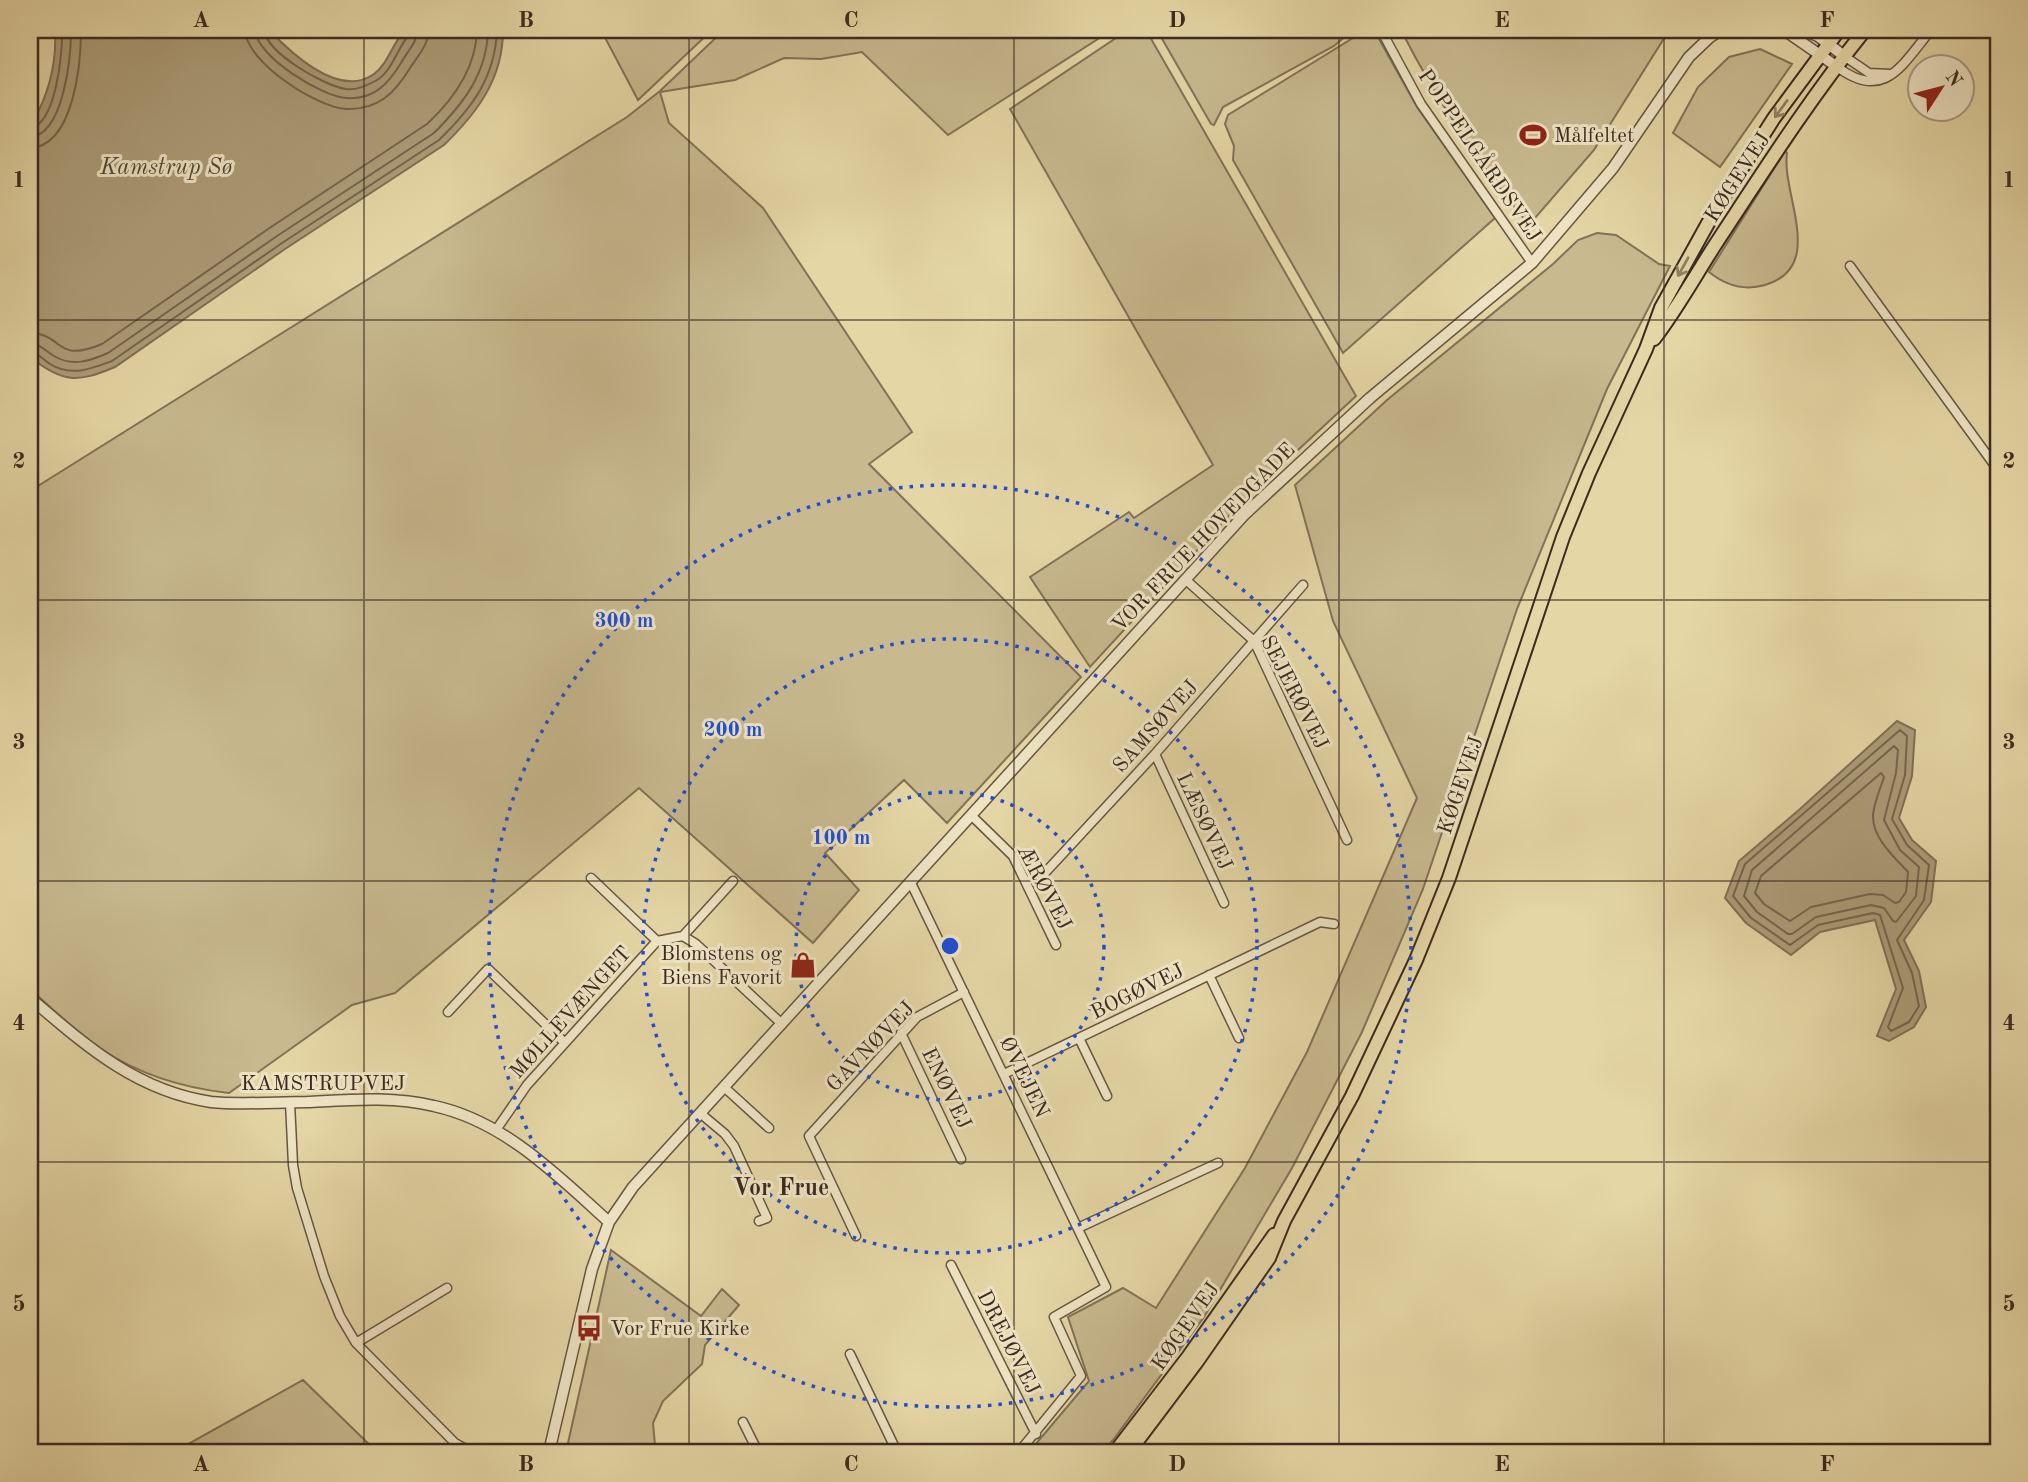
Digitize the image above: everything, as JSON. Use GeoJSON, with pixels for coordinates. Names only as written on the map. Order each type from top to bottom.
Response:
{"type":"FeatureCollection","features":[{"type":"Feature","properties":{"kind":"main road","name":"KØGEVEJ"},"geometry":{"type":"LineString","coordinates":[[1129,1452],[1196,1363],[1269,1258],[1284,1221],[1341,1119],[1380,1041],[1416,960],[1458,853],[1563,537],[1603,439],[1646,349],[1661,308],[1717,207],[1774,118],[1839,30]]}},
{"type":"Feature","properties":{"kind":"main road","name":"KØGEVEJ"},"geometry":{"type":"LineString","coordinates":[[1646,349],[1672,315],[1758,179],[1840,61],[1865,30]]}},
{"type":"Feature","properties":{"kind":"main road","name":"KØGEVEJ"},"geometry":{"type":"LineString","coordinates":[[1115,1452],[1188,1357],[1284,1221]]}},
{"type":"Feature","properties":{"kind":"street","name":"POPPELGÅRDSVEJ"},"geometry":{"type":"LineString","coordinates":[[1381,30],[1421,104],[1532,263]]}},
{"type":"Feature","properties":{"kind":"street","name":"VOR FRUE HOVEDGADE"},"geometry":{"type":"LineString","coordinates":[[549,1452],[592,1269],[608,1222],[634,1187],[1245,514],[1370,398],[1532,263],[1613,168],[1689,57],[1721,30]]}},
{"type":"Feature","properties":{"kind":"street"},"geometry":{"type":"LineString","coordinates":[[1784,30],[1825,48]]}},
{"type":"Feature","properties":{"kind":"street"},"geometry":{"type":"LineString","coordinates":[[1803,30],[1840,61],[1850,76],[1868,82],[1879,82],[1890,77],[1931,30]]}},
{"type":"Feature","properties":{"kind":"street"},"geometry":{"type":"LineString","coordinates":[[1840,61],[1869,73],[1888,75],[1899,69]]}},
{"type":"Feature","properties":{"kind":"street"},"geometry":{"type":"LineString","coordinates":[[1850,266],[1998,470]]}},
{"type":"Feature","properties":{"kind":"street","name":"SEJERØVEJ"},"geometry":{"type":"LineString","coordinates":[[1186,580],[1254,641],[1347,840]]}},
{"type":"Feature","properties":{"kind":"street","name":"SAMSØVEJ"},"geometry":{"type":"LineString","coordinates":[[1026,881],[1042,876],[1155,754],[1303,585]]}},
{"type":"Feature","properties":{"kind":"street","name":"LÆSØVEJ"},"geometry":{"type":"LineString","coordinates":[[1155,754],[1224,903]]}},
{"type":"Feature","properties":{"kind":"street","name":"ÆRØVEJ"},"geometry":{"type":"LineString","coordinates":[[972,816],[1013,856],[1056,945]]}},
{"type":"Feature","properties":{"kind":"street"},"geometry":{"type":"LineString","coordinates":[[591,878],[657,941]]}},
{"type":"Feature","properties":{"kind":"street"},"geometry":{"type":"LineString","coordinates":[[733,881],[683,936],[696,944],[782,1024]]}},
{"type":"Feature","properties":{"kind":"street","name":"ØVEJEN"},"geometry":{"type":"LineString","coordinates":[[911,883],[1107,1287],[1054,1317],[1081,1376],[1035,1434]]}},
{"type":"Feature","properties":{"kind":"street","name":"BOGØVEJ"},"geometry":{"type":"LineString","coordinates":[[1004,1074],[1320,922],[1335,924]]}},
{"type":"Feature","properties":{"kind":"street","name":"MØLLEVÆNGET"},"geometry":{"type":"LineString","coordinates":[[496,1130],[527,1084],[657,941],[683,936]]}},
{"type":"Feature","properties":{"kind":"street"},"geometry":{"type":"LineString","coordinates":[[448,1012],[488,970],[564,1042]]}},
{"type":"Feature","properties":{"kind":"street","name":"BOGØVEJ"},"geometry":{"type":"LineString","coordinates":[[1209,975],[1239,1038]]}},
{"type":"Feature","properties":{"kind":"street","name":"GAVNØVEJ"},"geometry":{"type":"LineString","coordinates":[[856,1236],[809,1136],[917,1017],[964,992]]}},
{"type":"Feature","properties":{"kind":"street","name":"KAMSTRUPVEJ"},"geometry":{"type":"LineString","coordinates":[[30,998],[93,1052],[130,1075],[162,1089],[212,1102],[397,1101],[434,1106],[462,1115],[496,1130],[545,1164],[608,1222]]}},
{"type":"Feature","properties":{"kind":"street","name":"ENØVEJ"},"geometry":{"type":"LineString","coordinates":[[901,1033],[961,1158]]}},
{"type":"Feature","properties":{"kind":"street","name":"BOGØVEJ"},"geometry":{"type":"LineString","coordinates":[[1079,1038],[1107,1096]]}},
{"type":"Feature","properties":{"kind":"street"},"geometry":{"type":"LineString","coordinates":[[724,1087],[769,1128]]}},
{"type":"Feature","properties":{"kind":"street"},"geometry":{"type":"LineString","coordinates":[[290,1102],[293,1165],[297,1188],[324,1276],[340,1316],[356,1343],[455,1443],[471,1452]]}},
{"type":"Feature","properties":{"kind":"street"},"geometry":{"type":"LineString","coordinates":[[700,1113],[725,1134],[734,1146],[767,1217],[759,1221]]}},
{"type":"Feature","properties":{"kind":"street"},"geometry":{"type":"LineString","coordinates":[[1078,1228],[1218,1163]]}},
{"type":"Feature","properties":{"kind":"street","name":"DREJØVEJ"},"geometry":{"type":"LineString","coordinates":[[951,1265],[1035,1434]]}},
{"type":"Feature","properties":{"kind":"street"},"geometry":{"type":"LineString","coordinates":[[356,1343],[447,1288]]}},
{"type":"Feature","properties":{"kind":"street"},"geometry":{"type":"LineString","coordinates":[[850,1354],[897,1452]]}},
{"type":"Feature","properties":{"kind":"street"},"geometry":{"type":"LineString","coordinates":[[743,1422],[758,1452]]}},
{"type":"Feature","properties":{"kind":"street"},"geometry":{"type":"LineString","coordinates":[[1020,1452],[1035,1434]]}},
{"type":"Feature","properties":{"kind":"shaded area"},"geometry":{"type":"Polygon","coordinates":[[[601,30],[712,30],[638,100],[601,30]]]}},
{"type":"Feature","properties":{"kind":"shaded area"},"geometry":{"type":"Polygon","coordinates":[[[724,30],[1112,30],[948,135],[862,52],[821,59],[784,58],[735,80],[660,92],[669,123],[763,208],[912,432],[869,464],[1081,677],[947,823],[904,780],[825,853],[859,890],[813,943],[639,788],[395,993],[352,1005],[229,1093],[162,1079],[101,1049],[30,989],[30,491],[627,117],[660,91],[724,30]]]}},
{"type":"Feature","properties":{"kind":"shaded area"},"geometry":{"type":"Polygon","coordinates":[[[1128,30],[1146,30],[1356,396],[1237,507],[1090,667],[1030,577],[1129,512],[1134,518],[1213,465],[1010,109],[1128,30]]]}},
{"type":"Feature","properties":{"kind":"shaded area"},"geometry":{"type":"Polygon","coordinates":[[[1157,30],[1353,30],[1334,46],[1223,107],[1214,125],[1157,30]]]}},
{"type":"Feature","properties":{"kind":"shaded area"},"geometry":{"type":"Polygon","coordinates":[[[1366,30],[1374,30],[1417,107],[1495,218],[1343,353],[1233,160],[1234,146],[1225,124],[1228,115],[1366,30]]]}},
{"type":"Feature","properties":{"kind":"shaded area","name":"Målfeltet"},"geometry":{"type":"Polygon","coordinates":[[[1401,30],[1675,30],[1663,40],[1594,150],[1529,225],[1460,131],[1401,30]]]}},
{"type":"Feature","properties":{"kind":"shaded area"},"geometry":{"type":"Polygon","coordinates":[[[1760,49],[1792,64],[1720,167],[1673,133],[1698,87],[1729,57],[1760,49]]]}},
{"type":"Feature","properties":{"kind":"shaded area"},"geometry":{"type":"Polygon","coordinates":[[[1785,151],[1797,228],[1798,246],[1794,263],[1784,276],[1765,285],[1735,286],[1709,272],[1785,151]]]}},
{"type":"Feature","properties":{"kind":"shaded area"},"geometry":{"type":"Polygon","coordinates":[[[1597,233],[1616,235],[1659,264],[1670,266],[1607,389],[1517,609],[1423,889],[1362,1032],[1292,1168],[1204,1317],[1113,1440],[1102,1452],[1029,1452],[1089,1381],[1068,1317],[1123,1288],[1156,1308],[1245,1168],[1307,1052],[1417,798],[1333,621],[1295,485],[1387,400],[1553,264],[1578,240],[1597,233]]]}},
{"type":"Feature","properties":{"kind":"shaded area"},"geometry":{"type":"Polygon","coordinates":[[[611,1250],[701,1316],[722,1289],[739,1305],[705,1345],[702,1364],[663,1401],[653,1423],[658,1452],[566,1452],[611,1250]]]}},
{"type":"Feature","properties":{"kind":"shaded area"},"geometry":{"type":"Polygon","coordinates":[[[303,1380],[377,1452],[174,1452],[303,1380]]]}},
{"type":"Feature","properties":{"kind":"water","name":"Kamstrup Sø"},"geometry":{"type":"Polygon","coordinates":[[[55,30],[269,30],[303,61],[331,77],[346,81],[360,80],[379,70],[405,30],[503,30],[499,64],[486,93],[468,120],[444,145],[285,249],[115,367],[90,376],[71,378],[52,372],[30,357],[30,126],[42,104],[50,80],[55,30]]]}},
{"type":"Feature","properties":{"kind":"water"},"geometry":{"type":"Polygon","coordinates":[[[1897,721],[1915,730],[1912,776],[1899,818],[1912,840],[1936,861],[1931,902],[1904,940],[1919,971],[1926,1007],[1914,1027],[1889,1041],[1877,1036],[1896,989],[1875,920],[1820,932],[1791,955],[1746,923],[1725,898],[1739,861],[1897,721]]]}},
{"type":"Feature","properties":{"kind":"place","name":"Målfeltet"},"geometry":{"type":"Point","coordinates":[1533,135]}},
{"type":"Feature","properties":{"kind":"place","name":"Blomstens og Biens Favorit"},"geometry":{"type":"Point","coordinates":[803,965]}},
{"type":"Feature","properties":{"kind":"place","name":"Vor Frue Kirke"},"geometry":{"type":"Point","coordinates":[589,1328]}},
{"type":"Feature","properties":{"kind":"district","name":"Vor Frue"},"geometry":{"type":"Point","coordinates":[781,1187]}}]}
